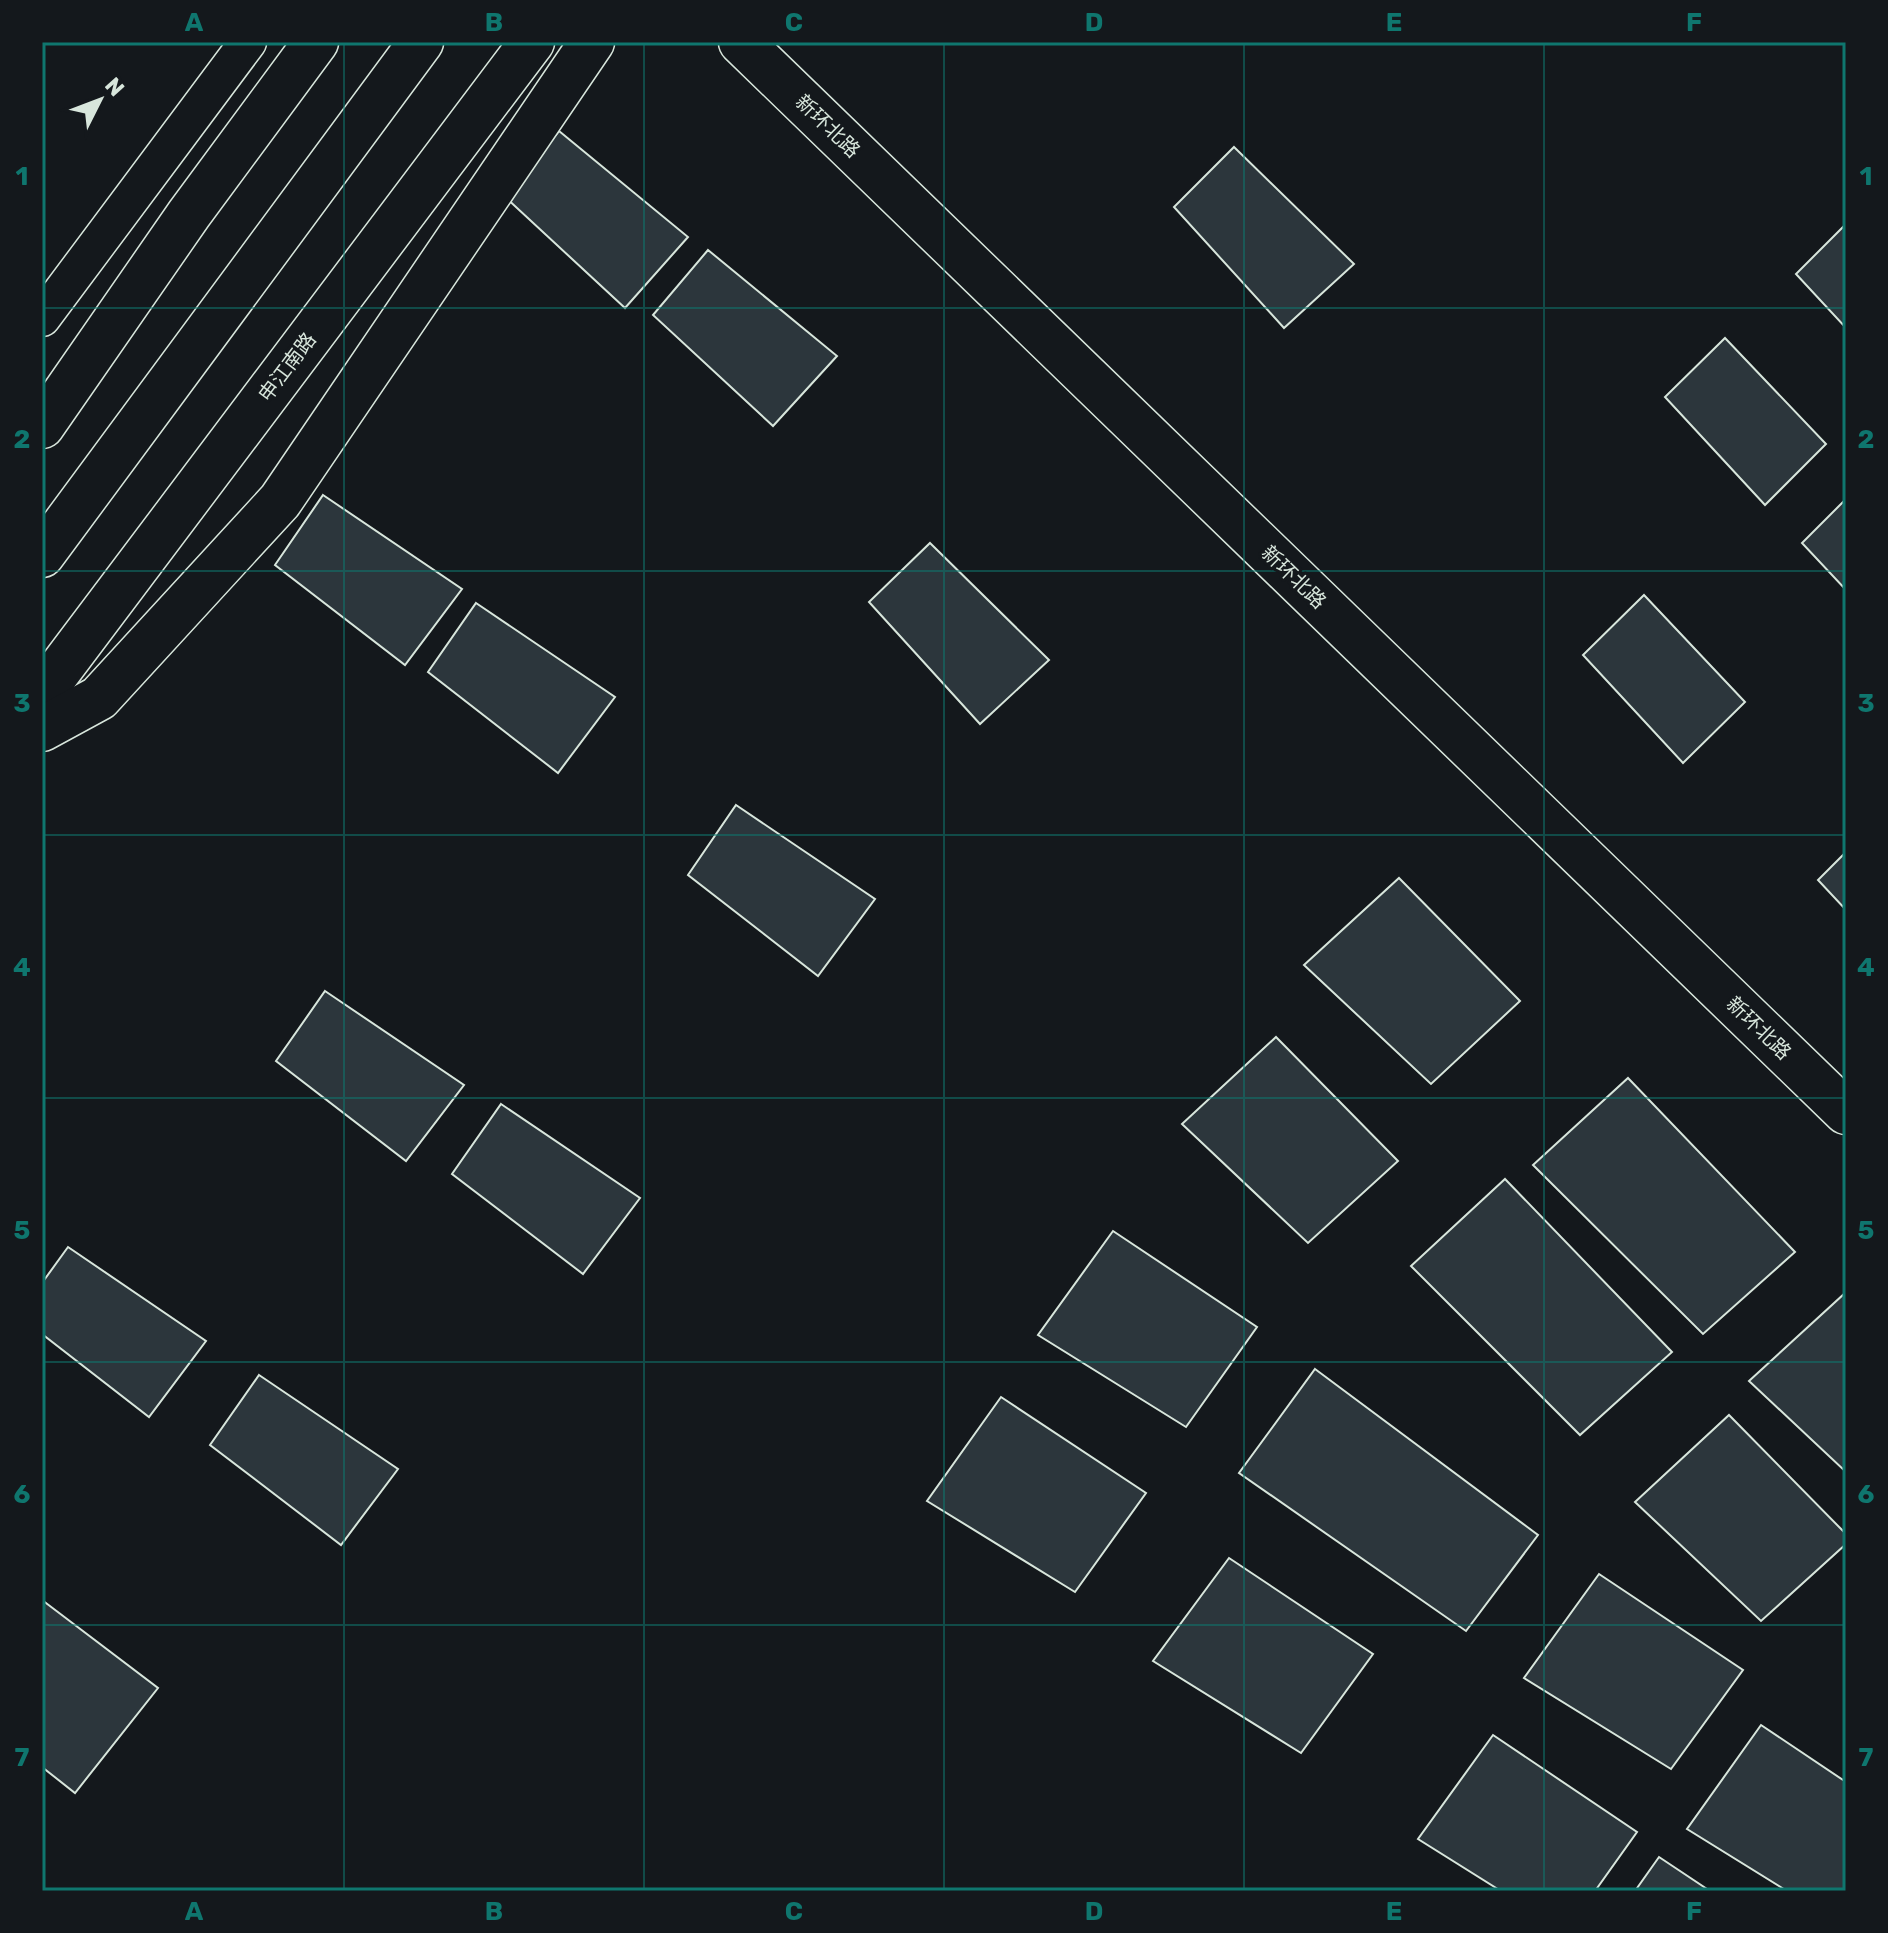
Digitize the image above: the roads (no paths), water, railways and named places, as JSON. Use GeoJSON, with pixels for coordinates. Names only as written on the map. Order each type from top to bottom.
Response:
{"type":"FeatureCollection","features":[{"type":"Feature","properties":{"kind":"main road"},"geometry":{"type":"LineString","coordinates":[[42,426],[189,214],[316,42]]}},
{"type":"Feature","properties":{"kind":"main road"},"geometry":{"type":"LineString","coordinates":[[42,555],[421,42]]}},
{"type":"Feature","properties":{"kind":"main road","name":"申江南路"},"geometry":{"type":"LineString","coordinates":[[42,693],[532,42]]}},
{"type":"Feature","properties":{"kind":"main road"},"geometry":{"type":"LineString","coordinates":[[42,729],[99,698],[280,501],[592,42]]}},
{"type":"Feature","properties":{"kind":"main road","name":"新环北路"},"geometry":{"type":"LineString","coordinates":[[741,42],[1846,1112]]}},
{"type":"Feature","properties":{"kind":"street"},"geometry":{"type":"LineString","coordinates":[[42,318],[248,42]]}}]}
